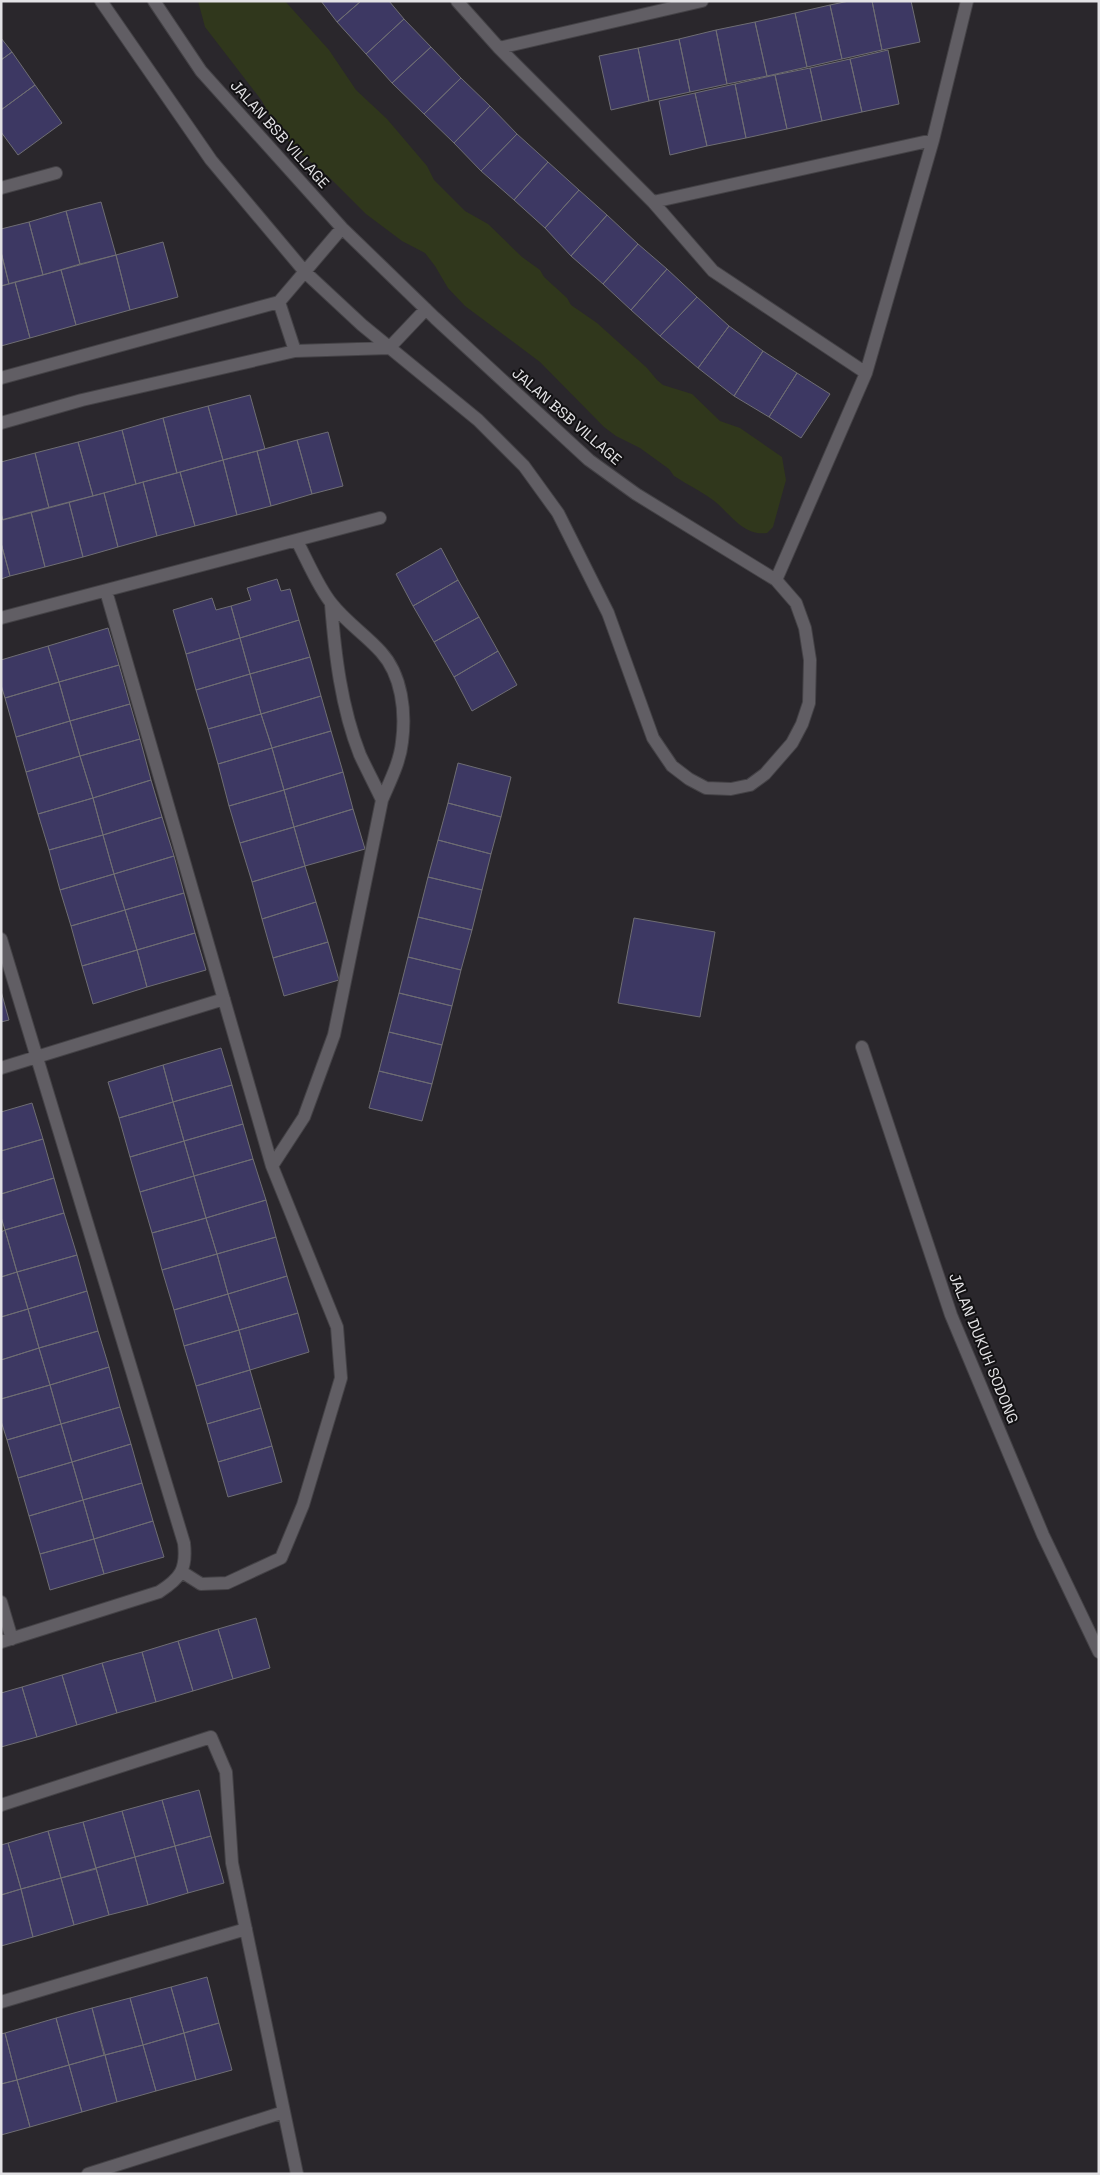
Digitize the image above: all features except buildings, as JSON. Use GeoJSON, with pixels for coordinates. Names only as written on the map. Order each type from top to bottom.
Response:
{"type":"FeatureCollection","features":[{"type":"Feature","properties":{"kind":"street","name":"JALAN BSB VILLAGE"},"geometry":{"type":"LineString","coordinates":[[101,1],[211,160],[305,272],[389,348],[478,420],[524,466],[558,513],[608,613],[653,738],[672,766],[689,779],[706,788],[737,788],[750,785],[765,774],[792,743],[802,724],[809,703],[810,660],[805,628],[796,603],[776,580],[636,494],[588,460],[426,309],[342,228],[201,71],[154,1]]}},
{"type":"Feature","properties":{"kind":"street"},"geometry":{"type":"LineString","coordinates":[[457,1],[499,48],[653,202],[713,272],[866,373]]}},
{"type":"Feature","properties":{"kind":"street"},"geometry":{"type":"LineString","coordinates":[[499,48],[702,1]]}},
{"type":"Feature","properties":{"kind":"street"},"geometry":{"type":"LineString","coordinates":[[776,580],[866,373],[933,140],[968,1]]}},
{"type":"Feature","properties":{"kind":"street"},"geometry":{"type":"LineString","coordinates":[[653,202],[933,140]]}},
{"type":"Feature","properties":{"kind":"street"},"geometry":{"type":"LineString","coordinates":[[1,188],[56,173]]}},
{"type":"Feature","properties":{"kind":"street"},"geometry":{"type":"LineString","coordinates":[[1,378],[279,302],[342,228]]}},
{"type":"Feature","properties":{"kind":"street"},"geometry":{"type":"LineString","coordinates":[[279,302],[295,351]]}},
{"type":"Feature","properties":{"kind":"street"},"geometry":{"type":"LineString","coordinates":[[1,423],[82,400],[295,351],[389,348],[426,309]]}},
{"type":"Feature","properties":{"kind":"street"},"geometry":{"type":"LineString","coordinates":[[1,618],[380,518]]}},
{"type":"Feature","properties":{"kind":"street"},"geometry":{"type":"LineString","coordinates":[[272,1166],[304,1118],[334,1034],[382,800],[396,768],[402,743],[403,713],[400,687],[396,674],[382,653],[331,604],[297,541]]}},
{"type":"Feature","properties":{"kind":"street"},"geometry":{"type":"LineString","coordinates":[[106,591],[272,1166],[338,1327],[341,1378],[303,1505],[281,1558],[227,1583],[201,1584],[182,1572]]}},
{"type":"Feature","properties":{"kind":"street"},"geometry":{"type":"LineString","coordinates":[[331,604],[335,651],[348,718],[360,754],[382,800]]}},
{"type":"Feature","properties":{"kind":"street"},"geometry":{"type":"LineString","coordinates":[[1,939],[184,1543],[186,1559],[182,1572],[172,1584],[159,1592],[7,1640],[1,1602]]}},
{"type":"Feature","properties":{"kind":"street"},"geometry":{"type":"LineString","coordinates":[[1,1068],[224,1000]]}},
{"type":"Feature","properties":{"kind":"street","name":"JALAN DUKUH SODONG"},"geometry":{"type":"LineString","coordinates":[[862,1047],[951,1315],[1043,1535],[1099,1652]]}},
{"type":"Feature","properties":{"kind":"street"},"geometry":{"type":"LineString","coordinates":[[1,1805],[211,1737],[226,1772],[232,1864],[297,2174]]}},
{"type":"Feature","properties":{"kind":"street"},"geometry":{"type":"LineString","coordinates":[[1,2002],[246,1929]]}},
{"type":"Feature","properties":{"kind":"street"},"geometry":{"type":"LineString","coordinates":[[88,2174],[284,2112]]}},
{"type":"Feature","properties":{"kind":"green space"},"geometry":{"type":"Polygon","coordinates":[[[198,1],[285,1],[329,50],[356,90],[387,119],[427,166],[434,180],[465,211],[488,224],[522,257],[540,270],[544,277],[567,298],[571,305],[597,323],[663,385],[692,394],[720,421],[740,428],[782,457],[786,480],[773,527],[767,533],[752,532],[746,529],[713,500],[674,476],[669,469],[640,448],[616,436],[604,427],[540,362],[465,306],[448,288],[425,253],[402,241],[366,214],[331,179],[295,149],[273,122],[262,101],[205,27],[198,1]]]}}]}
